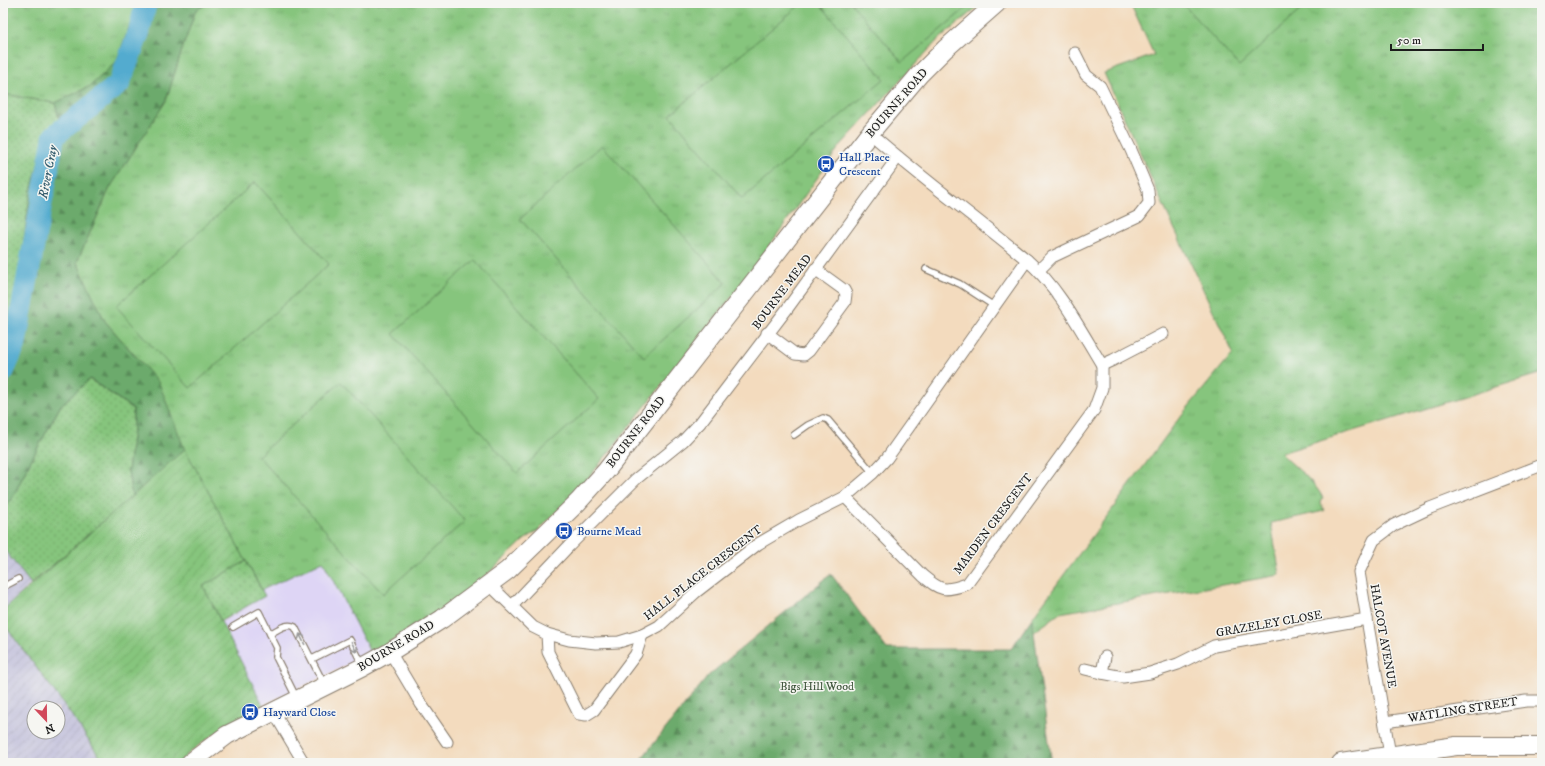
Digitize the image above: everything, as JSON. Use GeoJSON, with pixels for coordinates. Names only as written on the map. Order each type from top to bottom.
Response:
{"type":"FeatureCollection","features":[{"type":"Feature","properties":{"kind":"main road","name":"BOURNE ROAD"},"geometry":{"type":"LineString","coordinates":[[190,763],[227,735],[390,652],[442,619],[508,570],[536,544],[578,502],[606,471],[870,133],[920,75],[950,44],[997,3]]}},
{"type":"Feature","properties":{"kind":"main road"},"geometry":{"type":"LineString","coordinates":[[1341,763],[1456,746],[1542,746]]}},
{"type":"Feature","properties":{"kind":"street"},"geometry":{"type":"LineString","coordinates":[[1039,270],[1052,257],[1139,216],[1149,203],[1148,190],[1131,150],[1100,86],[1086,74],[1075,53]]}},
{"type":"Feature","properties":{"kind":"street"},"geometry":{"type":"LineString","coordinates":[[870,133],[898,157],[982,222],[1039,270],[1061,300],[1102,365],[1163,334]]}},
{"type":"Feature","properties":{"kind":"street","name":"BOURNE MEAD"},"geometry":{"type":"LineString","coordinates":[[512,606],[636,479],[687,437],[700,423],[898,157]]}},
{"type":"Feature","properties":{"kind":"street","name":"HALL PLACE CRESCENT"},"geometry":{"type":"LineString","coordinates":[[489,584],[533,627],[547,634],[569,640],[596,644],[619,642],[642,635],[659,626],[696,592],[758,544],[799,520],[845,497],[873,473],[887,458],[1027,260]]}},
{"type":"Feature","properties":{"kind":"street"},"geometry":{"type":"LineString","coordinates":[[767,333],[798,356],[804,355],[814,345],[846,299],[844,290],[815,269]]}},
{"type":"Feature","properties":{"kind":"street","name":"MARDEN CRESCENT"},"geometry":{"type":"LineString","coordinates":[[845,497],[935,587],[951,590],[967,584],[1094,410],[1102,388],[1102,365]]}},
{"type":"Feature","properties":{"kind":"street","name":"HALCOT AVENUE"},"geometry":{"type":"LineString","coordinates":[[1390,755],[1359,572],[1374,540],[1394,525],[1430,508],[1542,465]]}},
{"type":"Feature","properties":{"kind":"street","name":"GRAZELEY CLOSE"},"geometry":{"type":"LineString","coordinates":[[1085,668],[1123,677],[1150,673],[1178,664],[1214,646],[1367,619]]}},
{"type":"Feature","properties":{"kind":"street","name":"HALL PLACE CRESCENT"},"geometry":{"type":"LineString","coordinates":[[547,634],[548,652],[579,714],[586,715],[594,710],[636,654],[642,635]]}},
{"type":"Feature","properties":{"kind":"street"},"geometry":{"type":"LineString","coordinates":[[390,652],[421,704],[447,742]]}},
{"type":"Feature","properties":{"kind":"street"},"geometry":{"type":"LineString","coordinates":[[1102,673],[1106,657]]}},
{"type":"Feature","properties":{"kind":"street","name":"WATLING STREET"},"geometry":{"type":"LineString","coordinates":[[1385,722],[1526,701],[1542,700]]}},
{"type":"Feature","properties":{"kind":"street"},"geometry":{"type":"LineString","coordinates":[[273,711],[304,763]]}},
{"type":"Feature","properties":{"kind":"lane"},"geometry":{"type":"LineString","coordinates":[[926,269],[960,284],[994,306]]}},
{"type":"Feature","properties":{"kind":"lane"},"geometry":{"type":"LineString","coordinates":[[794,435],[820,419],[823,418],[828,420],[873,473]]}},
{"type":"Feature","properties":{"kind":"lane"},"geometry":{"type":"LineString","coordinates":[[3,587],[18,579]]}},
{"type":"Feature","properties":{"kind":"lane"},"geometry":{"type":"LineString","coordinates":[[233,626],[259,612],[276,648],[276,657],[298,699]]}},
{"type":"Feature","properties":{"kind":"lane"},"geometry":{"type":"LineString","coordinates":[[270,634],[288,626],[292,625],[295,627],[325,686]]}},
{"type":"Feature","properties":{"kind":"lane"},"geometry":{"type":"LineString","coordinates":[[312,659],[350,640],[363,667]]}},
{"type":"Feature","properties":{"kind":"shaded area"},"geometry":{"type":"Polygon","coordinates":[[[3,548],[31,584],[3,610],[3,548]]]}},
{"type":"Feature","properties":{"kind":"shaded area"},"geometry":{"type":"Polygon","coordinates":[[[323,561],[371,654],[263,705],[221,622],[265,596],[262,590],[323,561]]]}},
{"type":"Feature","properties":{"kind":"shaded area"},"geometry":{"type":"Polygon","coordinates":[[[3,623],[61,700],[26,700],[26,740],[66,740],[66,707],[104,763],[3,763],[3,623]]]}},
{"type":"Feature","properties":{"kind":"green space"},"geometry":{"type":"Polygon","coordinates":[[[3,3],[138,3],[116,62],[90,86],[55,103],[3,94],[3,3]]]}},
{"type":"Feature","properties":{"kind":"green space"},"geometry":{"type":"Polygon","coordinates":[[[138,3],[209,3],[196,10],[166,101],[110,188],[77,262],[105,321],[159,383],[262,590],[185,450],[132,496],[128,471],[133,431],[133,409],[90,379],[61,405],[11,501],[3,507],[3,349],[14,316],[30,194],[43,147],[49,138],[61,127],[55,103],[90,86],[138,7],[138,3]]]}},
{"type":"Feature","properties":{"kind":"green space"},"geometry":{"type":"Polygon","coordinates":[[[209,3],[982,3],[936,42],[840,146],[742,284],[586,481],[539,530],[524,540],[490,572],[454,601],[371,654],[323,561],[262,590],[185,450],[159,383],[105,321],[77,262],[110,188],[166,101],[196,10],[209,3]]]}},
{"type":"Feature","properties":{"kind":"green space"},"geometry":{"type":"Polygon","coordinates":[[[802,3],[819,3],[884,79],[742,199],[670,115],[802,3]]]}},
{"type":"Feature","properties":{"kind":"green space"},"geometry":{"type":"Polygon","coordinates":[[[851,3],[972,3],[902,62],[851,3]]]}},
{"type":"Feature","properties":{"kind":"green space"},"geometry":{"type":"Polygon","coordinates":[[[1130,3],[1542,3],[1542,373],[1281,453],[1309,479],[1319,491],[1323,498],[1320,500],[1324,511],[1271,523],[1280,575],[1060,613],[1033,633],[1032,618],[1180,417],[1233,353],[1160,198],[1104,73],[1154,55],[1130,3]]]}},
{"type":"Feature","properties":{"kind":"green space"},"geometry":{"type":"Polygon","coordinates":[[[1182,3],[1308,3],[1239,66],[1182,3]]]}},
{"type":"Feature","properties":{"kind":"green space"},"geometry":{"type":"Polygon","coordinates":[[[3,94],[55,103],[61,127],[49,138],[14,316],[3,349],[3,94]]]}},
{"type":"Feature","properties":{"kind":"green space"},"geometry":{"type":"Polygon","coordinates":[[[602,145],[726,283],[644,357],[520,219],[602,145]]]}},
{"type":"Feature","properties":{"kind":"green space"},"geometry":{"type":"Polygon","coordinates":[[[255,182],[329,264],[190,388],[116,306],[255,182]]]}},
{"type":"Feature","properties":{"kind":"green space"},"geometry":{"type":"Polygon","coordinates":[[[475,260],[599,399],[517,473],[393,334],[475,260]]]}},
{"type":"Feature","properties":{"kind":"green space"},"geometry":{"type":"Polygon","coordinates":[[[89,379],[133,409],[133,431],[128,471],[132,496],[31,584],[3,548],[3,507],[11,501],[61,405],[89,379]]]}},
{"type":"Feature","properties":{"kind":"green space"},"geometry":{"type":"Polygon","coordinates":[[[341,382],[465,521],[383,594],[258,456],[341,382]]]}},
{"type":"Feature","properties":{"kind":"green space"},"geometry":{"type":"Polygon","coordinates":[[[185,449],[246,561],[203,586],[263,705],[208,738],[179,763],[104,763],[66,707],[66,700],[61,700],[3,623],[3,610],[185,449]]]}},
{"type":"Feature","properties":{"kind":"green space"},"geometry":{"type":"Polygon","coordinates":[[[246,561],[265,596],[221,621],[203,586],[246,561]]]}},
{"type":"Feature","properties":{"kind":"green space","name":"Bigs Hill Wood"},"geometry":{"type":"Polygon","coordinates":[[[831,574],[887,649],[1011,649],[1032,618],[1053,763],[638,763],[709,675],[831,574]]]}},
{"type":"Feature","properties":{"kind":"waterway","name":"River Cray"},"geometry":{"type":"LineString","coordinates":[[3,372],[15,345],[54,136],[119,84],[139,32],[146,3]]}},
{"type":"Feature","properties":{"kind":"place","name":"Hall Place Crescent"},"geometry":{"type":"Point","coordinates":[826,164]}},
{"type":"Feature","properties":{"kind":"place","name":"Bourne Mead"},"geometry":{"type":"Point","coordinates":[564,531]}},
{"type":"Feature","properties":{"kind":"place","name":"Hayward Close"},"geometry":{"type":"Point","coordinates":[250,712]}}]}
